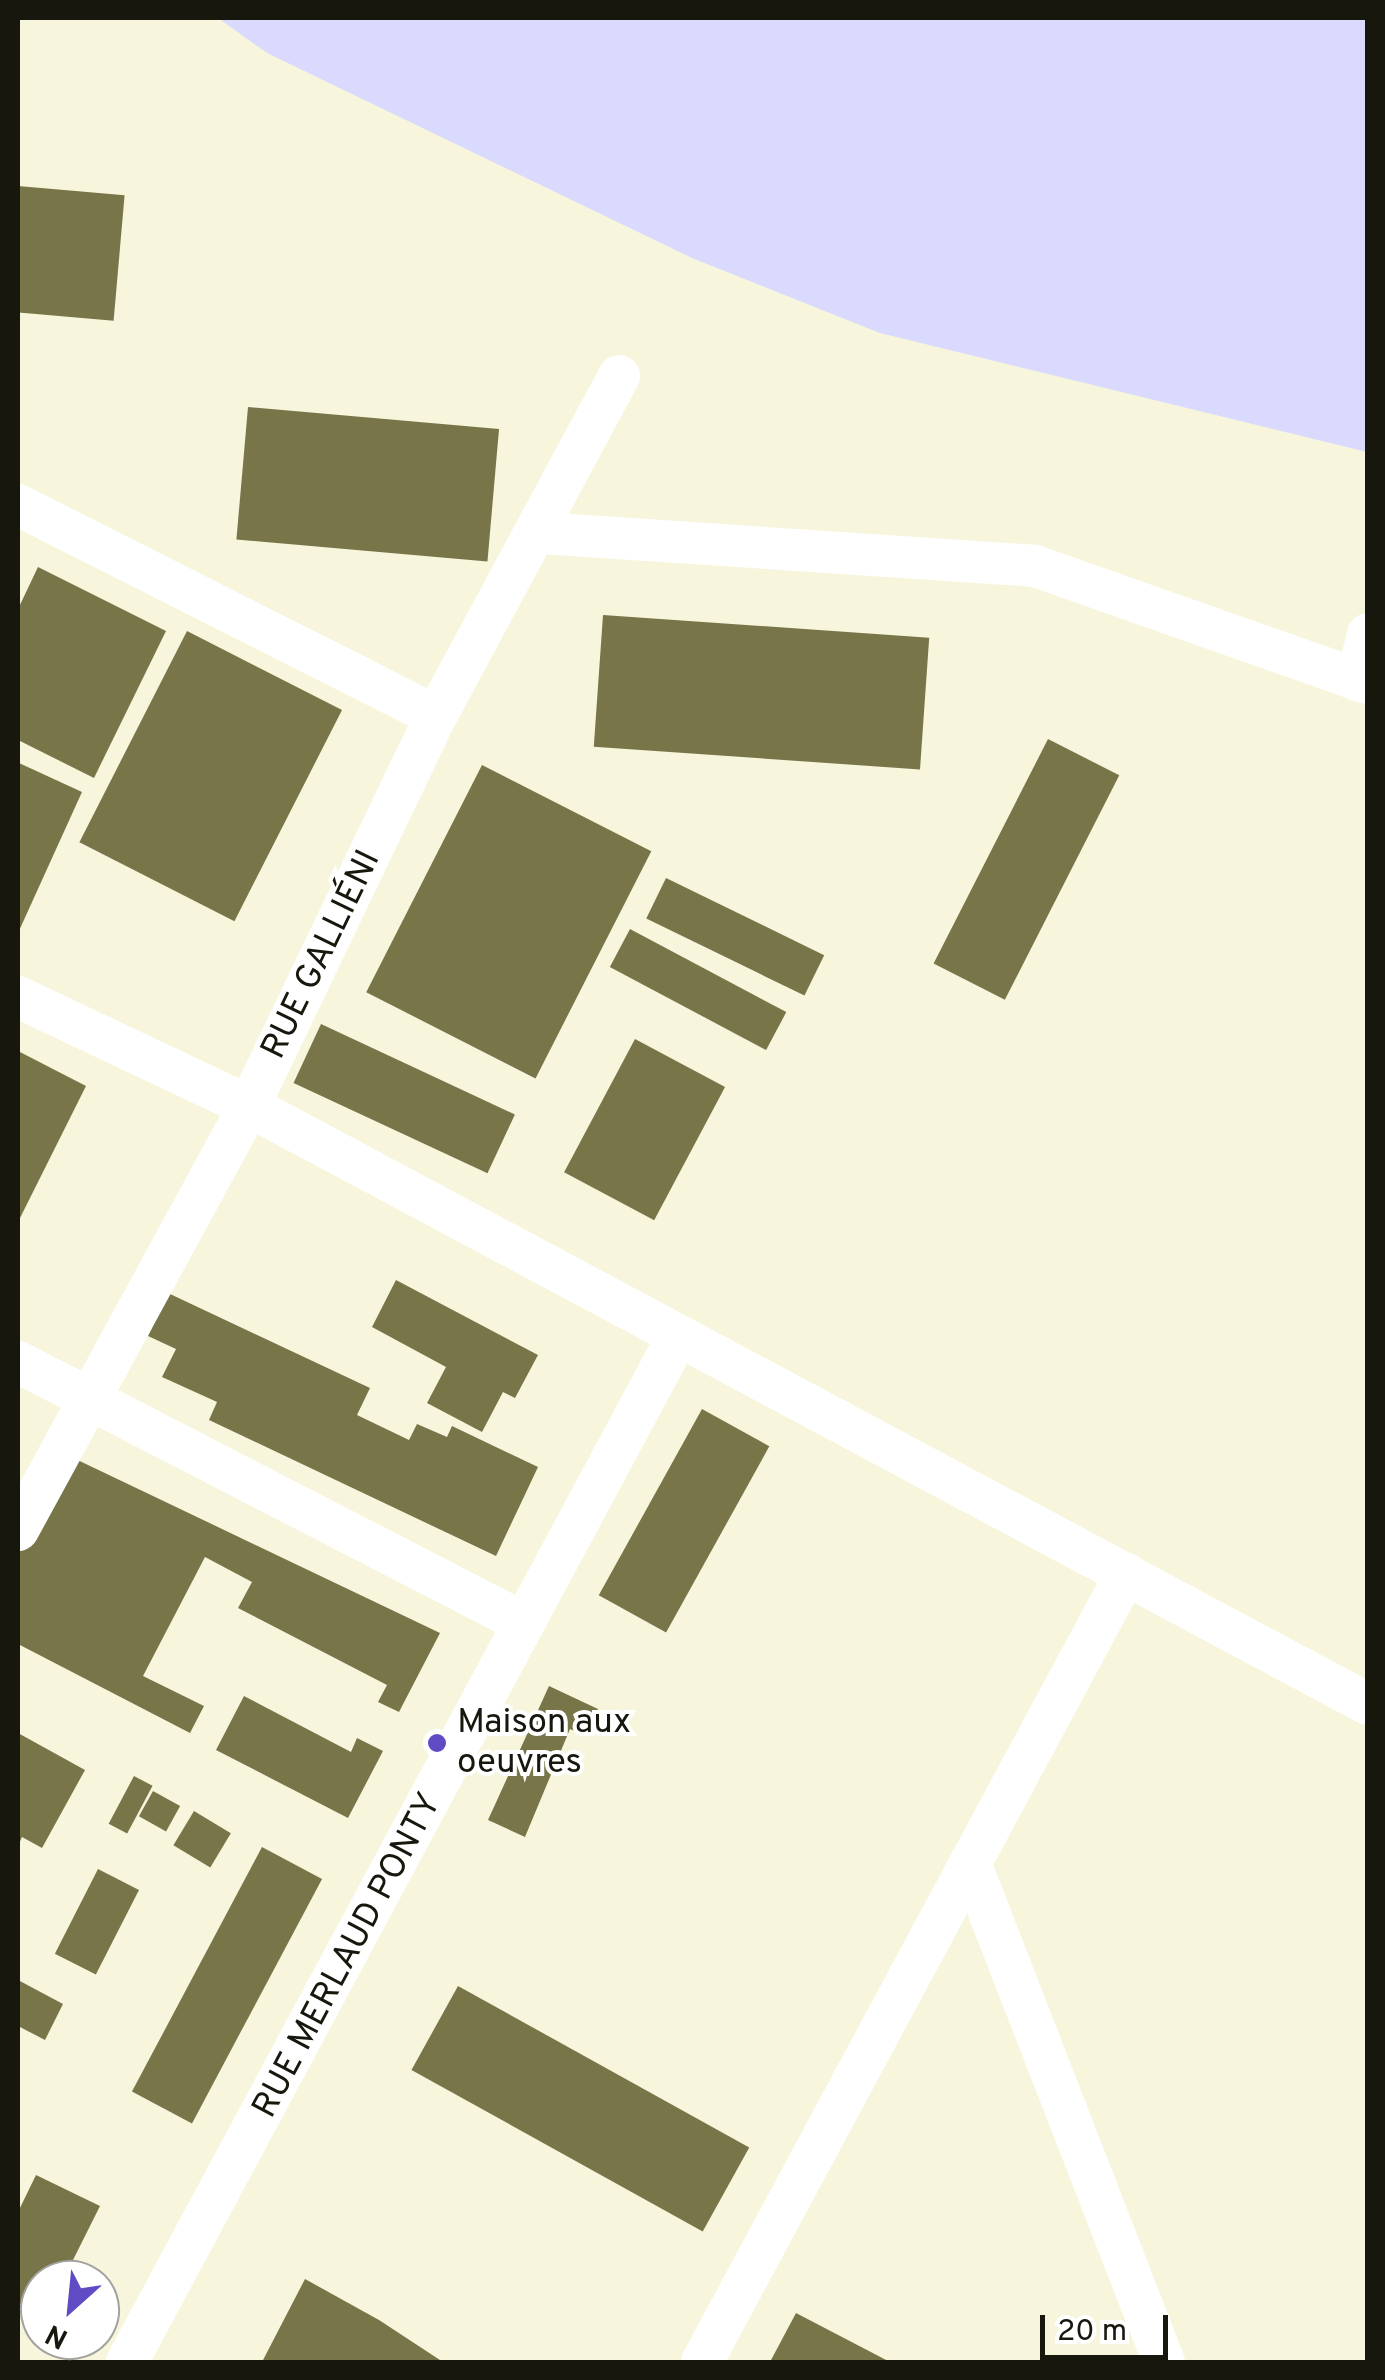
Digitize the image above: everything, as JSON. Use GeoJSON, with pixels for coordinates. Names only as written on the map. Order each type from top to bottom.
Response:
{"type":"FeatureCollection","features":[{"type":"Feature","properties":{"kind":"street","name":"RUE GALLIÉNI"},"geometry":{"type":"LineString","coordinates":[[18,1530],[249,1106],[436,716],[541,533],[619,376]]}},
{"type":"Feature","properties":{"kind":"street"},"geometry":{"type":"LineString","coordinates":[[18,504],[436,716]]}},
{"type":"Feature","properties":{"kind":"street"},"geometry":{"type":"LineString","coordinates":[[541,533],[1035,566],[1362,681],[1368,634]]}},
{"type":"Feature","properties":{"kind":"street"},"geometry":{"type":"LineString","coordinates":[[18,997],[249,1106],[1368,1704]]}},
{"type":"Feature","properties":{"kind":"street","name":"RUE MERLAUD PONTY"},"geometry":{"type":"LineString","coordinates":[[127,2362],[678,1336]]}},
{"type":"Feature","properties":{"kind":"street"},"geometry":{"type":"LineString","coordinates":[[18,1362],[522,1622]]}},
{"type":"Feature","properties":{"kind":"street"},"geometry":{"type":"LineString","coordinates":[[702,2362],[1126,1574]]}},
{"type":"Feature","properties":{"kind":"street"},"geometry":{"type":"LineString","coordinates":[[970,1863],[1164,2362]]}},
{"type":"Feature","properties":{"kind":"water"},"geometry":{"type":"Polygon","coordinates":[[[218,18],[1367,18],[1367,452],[880,333],[692,258],[267,53],[218,18]]]}},
{"type":"Feature","properties":{"kind":"building"},"geometry":{"type":"Polygon","coordinates":[[[18,186],[125,195],[114,321],[18,312],[18,186]]]}},
{"type":"Feature","properties":{"kind":"building"},"geometry":{"type":"Polygon","coordinates":[[[248,407],[499,429],[487,561],[236,539],[248,407]]]}},
{"type":"Feature","properties":{"kind":"building"},"geometry":{"type":"Polygon","coordinates":[[[38,567],[166,631],[94,778],[18,740],[18,609],[38,567]]]}},
{"type":"Feature","properties":{"kind":"building"},"geometry":{"type":"Polygon","coordinates":[[[603,615],[929,638],[920,769],[594,747],[603,615]]]}},
{"type":"Feature","properties":{"kind":"building"},"geometry":{"type":"Polygon","coordinates":[[[187,631],[342,710],[234,921],[79,842],[187,631]]]}},
{"type":"Feature","properties":{"kind":"building"},"geometry":{"type":"Polygon","coordinates":[[[1048,739],[1119,775],[1005,1000],[934,964],[1048,739]]]}},
{"type":"Feature","properties":{"kind":"building"},"geometry":{"type":"Polygon","coordinates":[[[19,763],[82,792],[18,933],[18,766],[19,763]]]}},
{"type":"Feature","properties":{"kind":"building"},"geometry":{"type":"Polygon","coordinates":[[[482,765],[651,851],[536,1078],[366,992],[482,765]]]}},
{"type":"Feature","properties":{"kind":"building"},"geometry":{"type":"Polygon","coordinates":[[[666,878],[824,955],[804,996],[646,918],[666,878]]]}},
{"type":"Feature","properties":{"kind":"building"},"geometry":{"type":"Polygon","coordinates":[[[630,929],[786,1012],[766,1050],[610,967],[630,929]]]}},
{"type":"Feature","properties":{"kind":"building"},"geometry":{"type":"Polygon","coordinates":[[[321,1024],[515,1114],[487,1173],[294,1083],[321,1024]]]}},
{"type":"Feature","properties":{"kind":"building"},"geometry":{"type":"Polygon","coordinates":[[[635,1039],[725,1087],[654,1220],[564,1172],[635,1039]]]}},
{"type":"Feature","properties":{"kind":"building"},"geometry":{"type":"Polygon","coordinates":[[[18,1051],[86,1086],[18,1222],[18,1051]]]}},
{"type":"Feature","properties":{"kind":"building"},"geometry":{"type":"Polygon","coordinates":[[[396,1280],[538,1355],[515,1398],[503,1392],[482,1432],[427,1403],[446,1367],[372,1327],[396,1280]]]}},
{"type":"Feature","properties":{"kind":"building"},"geometry":{"type":"Polygon","coordinates":[[[168,1293],[370,1388],[357,1415],[409,1440],[417,1424],[447,1437],[452,1426],[538,1467],[496,1556],[209,1420],[217,1402],[162,1377],[176,1349],[148,1336],[168,1293]]]}},
{"type":"Feature","properties":{"kind":"building"},"geometry":{"type":"Polygon","coordinates":[[[702,1409],[769,1446],[666,1633],[599,1595],[702,1409]]]}},
{"type":"Feature","properties":{"kind":"building"},"geometry":{"type":"Polygon","coordinates":[[[65,1454],[440,1633],[399,1712],[378,1702],[387,1685],[238,1608],[252,1582],[205,1557],[143,1676],[204,1706],[190,1733],[18,1644],[18,1545],[65,1454]]]}},
{"type":"Feature","properties":{"kind":"building"},"geometry":{"type":"Polygon","coordinates":[[[549,1686],[598,1709],[586,1736],[570,1729],[525,1837],[488,1820],[549,1686]]]}},
{"type":"Feature","properties":{"kind":"building"},"geometry":{"type":"Polygon","coordinates":[[[244,1696],[351,1752],[357,1738],[383,1751],[348,1818],[216,1750],[244,1696]]]}},
{"type":"Feature","properties":{"kind":"building"},"geometry":{"type":"Polygon","coordinates":[[[18,1733],[85,1770],[42,1848],[22,1837],[18,1846],[18,1733]]]}},
{"type":"Feature","properties":{"kind":"building"},"geometry":{"type":"Polygon","coordinates":[[[134,1776],[153,1786],[127,1834],[109,1824],[134,1776]]]}},
{"type":"Feature","properties":{"kind":"building"},"geometry":{"type":"Polygon","coordinates":[[[153,1791],[180,1806],[166,1831],[139,1816],[153,1791]]]}},
{"type":"Feature","properties":{"kind":"building"},"geometry":{"type":"Polygon","coordinates":[[[194,1811],[231,1833],[210,1867],[173,1845],[194,1811]]]}},
{"type":"Feature","properties":{"kind":"building"},"geometry":{"type":"Polygon","coordinates":[[[262,1847],[322,1879],[192,2124],[132,2092],[262,1847]]]}},
{"type":"Feature","properties":{"kind":"building"},"geometry":{"type":"Polygon","coordinates":[[[98,1869],[139,1890],[96,1975],[55,1954],[98,1869]]]}},
{"type":"Feature","properties":{"kind":"building"},"geometry":{"type":"Polygon","coordinates":[[[18,1980],[63,2004],[45,2040],[18,2026],[18,1980]]]}},
{"type":"Feature","properties":{"kind":"building"},"geometry":{"type":"Polygon","coordinates":[[[458,1986],[749,2147],[703,2231],[411,2070],[458,1986]]]}},
{"type":"Feature","properties":{"kind":"building"},"geometry":{"type":"Polygon","coordinates":[[[36,2175],[100,2206],[73,2260],[20,2260],[20,2304],[18,2303],[18,2212],[36,2175]]]}},
{"type":"Feature","properties":{"kind":"building"},"geometry":{"type":"Polygon","coordinates":[[[305,2279],[379,2320],[443,2362],[262,2362],[305,2279]]]}},
{"type":"Feature","properties":{"kind":"building"},"geometry":{"type":"Polygon","coordinates":[[[796,2313],[890,2362],[770,2362],[796,2313]]]}},
{"type":"Feature","properties":{"kind":"place","name":"Maison aux oeuvres"},"geometry":{"type":"Point","coordinates":[437,1743]}}]}
